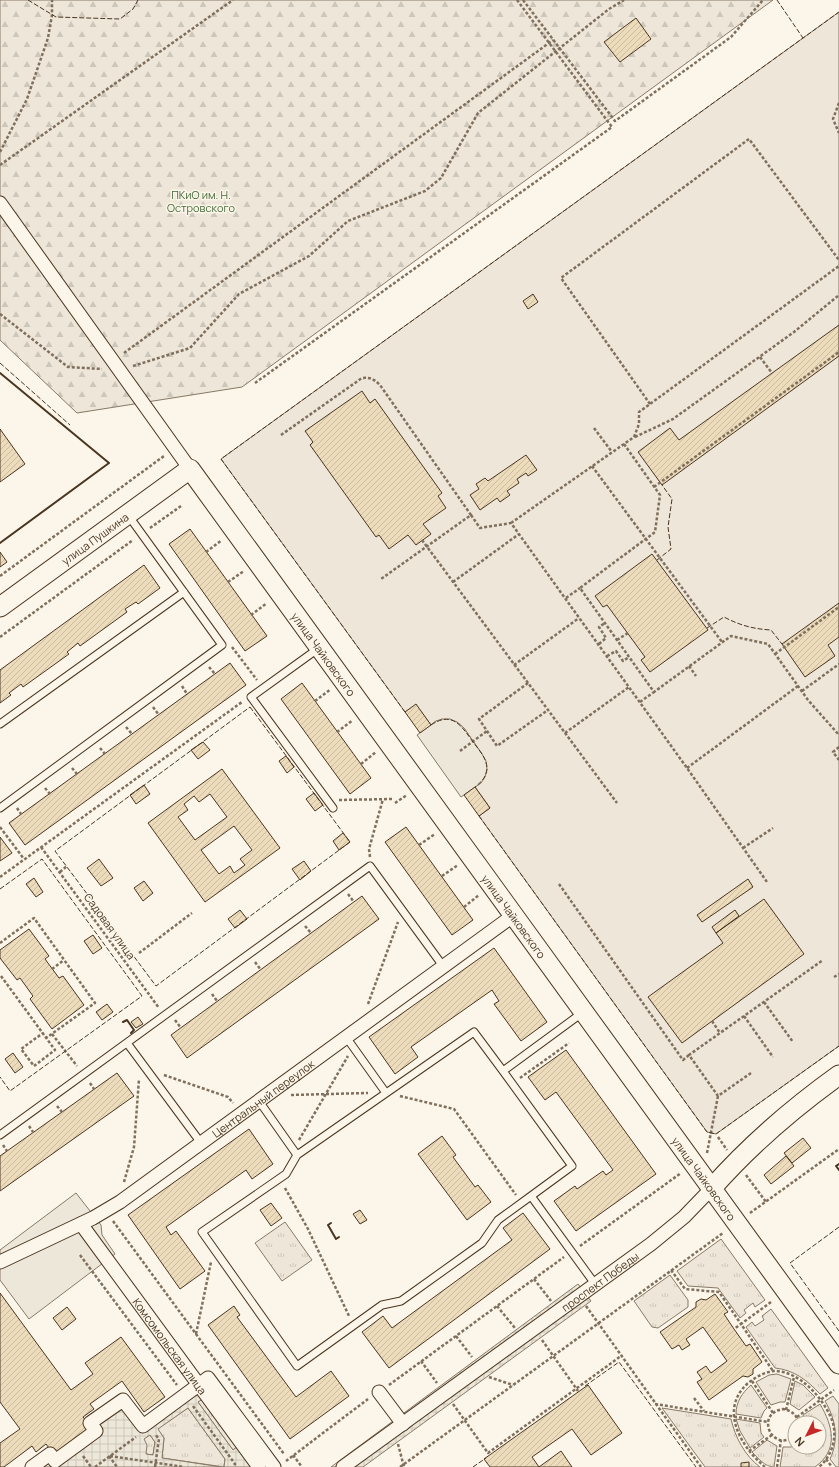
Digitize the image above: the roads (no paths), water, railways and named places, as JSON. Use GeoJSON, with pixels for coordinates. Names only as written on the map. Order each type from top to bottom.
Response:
{"type":"FeatureCollection","features":[{"type":"Feature","properties":{"kind":"main road","name":"улица Пушкина"},"geometry":{"type":"LineString","coordinates":[[0,607],[190,469]]}},
{"type":"Feature","properties":{"kind":"main road","name":"улица Чайковского"},"geometry":{"type":"LineString","coordinates":[[190,469],[839,1364]]}},
{"type":"Feature","properties":{"kind":"main road","name":"проспект Победы"},"geometry":{"type":"LineString","coordinates":[[712,1188],[736,1162],[767,1133],[805,1100],[839,1075]]}},
{"type":"Feature","properties":{"kind":"street"},"geometry":{"type":"LineString","coordinates":[[0,203],[190,469]]}},
{"type":"Feature","properties":{"kind":"street","name":"Центральный переулок"},"geometry":{"type":"LineString","coordinates":[[0,1262],[81,1224],[115,1205],[259,1101],[350,1042],[359,1027],[514,915]]}},
{"type":"Feature","properties":{"kind":"street","name":"проспект Победы"},"geometry":{"type":"LineString","coordinates":[[343,1467],[669,1230],[712,1188]]}},
{"type":"Feature","properties":{"kind":"street","name":"Комсомольская улица"},"geometry":{"type":"LineString","coordinates":[[81,1224],[259,1467]]}},
{"type":"Feature","properties":{"kind":"street"},"geometry":{"type":"LineString","coordinates":[[32,1467],[50,1454],[55,1461],[96,1431],[90,1423],[123,1400],[143,1426],[208,1378],[278,1465]]}},
{"type":"Feature","properties":{"kind":"street"},"geometry":{"type":"LineString","coordinates":[[379,1392],[403,1424]]}},
{"type":"Feature","properties":{"kind":"lane"},"geometry":{"type":"LineString","coordinates":[[0,808],[222,645],[128,514]]}},
{"type":"Feature","properties":{"kind":"lane"},"geometry":{"type":"LineString","coordinates":[[0,724],[184,592]]}},
{"type":"Feature","properties":{"kind":"lane"},"geometry":{"type":"LineString","coordinates":[[320,647],[251,697],[333,808]]}},
{"type":"Feature","properties":{"kind":"lane"},"geometry":{"type":"LineString","coordinates":[[0,1136],[370,866],[443,966]]}},
{"type":"Feature","properties":{"kind":"lane"},"geometry":{"type":"LineString","coordinates":[[503,1071],[584,1012]]}},
{"type":"Feature","properties":{"kind":"lane"},"geometry":{"type":"LineString","coordinates":[[474,1032],[503,1071],[572,1166],[498,1220],[482,1243],[401,1301],[382,1305],[297,1366],[202,1232],[286,1174],[295,1152],[386,1093],[474,1032]]}},
{"type":"Feature","properties":{"kind":"lane"},"geometry":{"type":"LineString","coordinates":[[350,1042],[386,1093]]}},
{"type":"Feature","properties":{"kind":"lane"},"geometry":{"type":"LineString","coordinates":[[127,1043],[201,1143]]}},
{"type":"Feature","properties":{"kind":"lane"},"geometry":{"type":"LineString","coordinates":[[259,1101],[295,1152]]}},
{"type":"Feature","properties":{"kind":"lane"},"geometry":{"type":"LineString","coordinates":[[530,1196],[571,1252],[586,1291]]}},
{"type":"Feature","properties":{"kind":"park label","name":"ПКиО им. Н. Островского"},"geometry":{"type":"Point","coordinates":[201,200]}}]}
